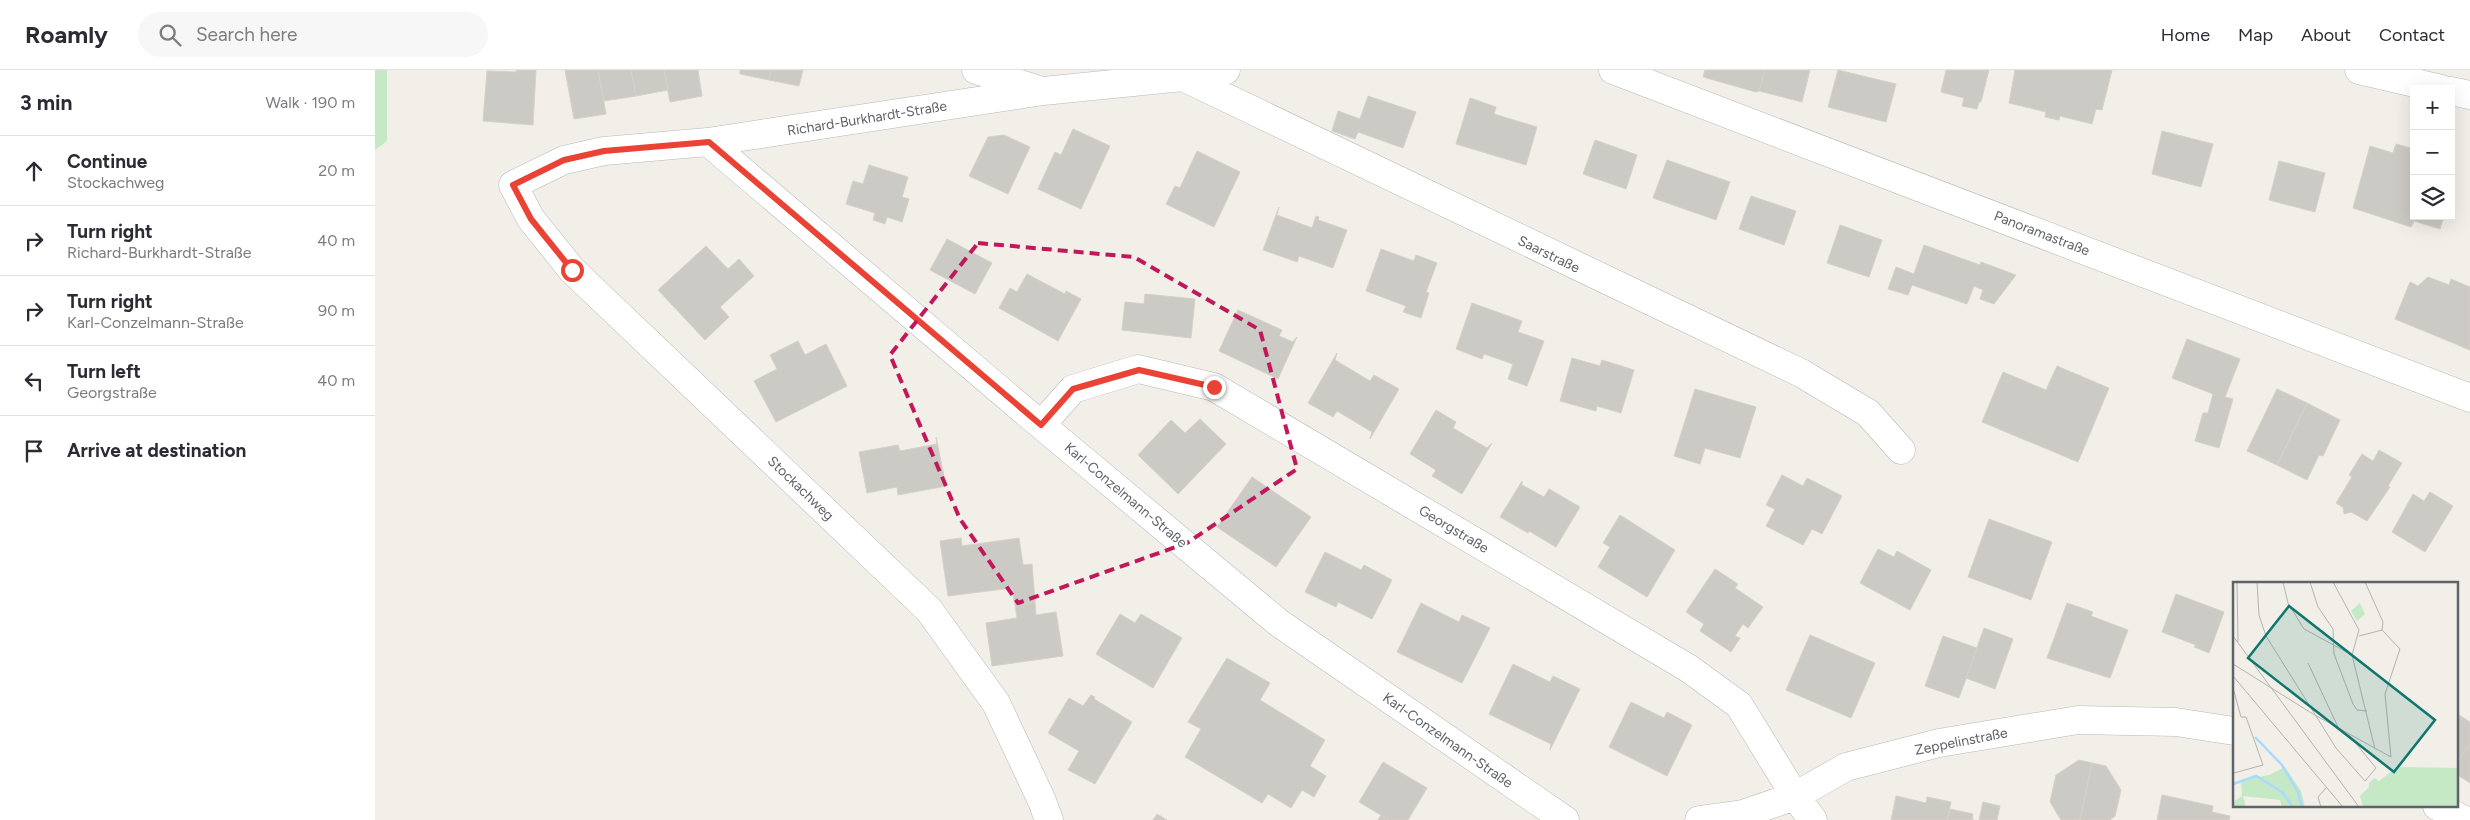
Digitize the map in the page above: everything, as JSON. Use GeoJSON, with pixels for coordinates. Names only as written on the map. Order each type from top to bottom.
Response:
{"type":"FeatureCollection","features":[{"type":"Feature","properties":{"kind":"street"},"geometry":{"type":"LineString","coordinates":[[976,70],[1043,91]]}},
{"type":"Feature","properties":{"kind":"street","name":"Richard-Burkhardt-Straße"},"geometry":{"type":"LineString","coordinates":[[513,185],[564,160],[604,151],[709,142],[1043,91],[1183,77],[1226,70]]}},
{"type":"Feature","properties":{"kind":"street","name":"Panoramastraße"},"geometry":{"type":"LineString","coordinates":[[1613,70],[2470,398]]}},
{"type":"Feature","properties":{"kind":"street"},"geometry":{"type":"LineString","coordinates":[[2359,70],[2424,85]]}},
{"type":"Feature","properties":{"kind":"street","name":"Saarstraße"},"geometry":{"type":"LineString","coordinates":[[1183,77],[1801,373],[1868,413],[1901,450]]}},
{"type":"Feature","properties":{"kind":"street"},"geometry":{"type":"LineString","coordinates":[[2455,92],[2470,95]]}},
{"type":"Feature","properties":{"kind":"street","name":"Karl-Conzelmann-Straße"},"geometry":{"type":"LineString","coordinates":[[709,142],[1041,425],[1279,623],[1565,820]]}},
{"type":"Feature","properties":{"kind":"street","name":"Stockachweg"},"geometry":{"type":"LineString","coordinates":[[513,185],[531,219],[572,270],[929,610],[996,703],[1049,820]]}},
{"type":"Feature","properties":{"kind":"street","name":"Georgstraße"},"geometry":{"type":"LineString","coordinates":[[1041,425],[1073,389],[1139,370],[1214,387],[1687,668],[1739,706],[1795,796],[1813,820]]}},
{"type":"Feature","properties":{"kind":"street","name":"Zeppelinstraße"},"geometry":{"type":"LineString","coordinates":[[1699,820],[1743,814],[1795,796],[1847,767],[1939,743],[2078,720],[2176,722],[2233,731]]}},
{"type":"Feature","properties":{"kind":"street"},"geometry":{"type":"LineString","coordinates":[[2441,808],[2464,820]]}},
{"type":"Feature","properties":{"kind":"highlighted area"},"geometry":{"type":"Polygon","coordinates":[[[978,243],[1134,257],[1260,330],[1297,469],[1187,543],[1018,603],[960,519],[890,355],[978,243]]]}},
{"type":"Feature","properties":{"kind":"green space"},"geometry":{"type":"Polygon","coordinates":[[[375,70],[387,70],[387,141],[375,150],[375,70]]]}},
{"type":"Feature","properties":{"kind":"building"},"geometry":{"type":"Polygon","coordinates":[[[516,70],[536,70],[533,125],[483,121],[487,71],[516,72],[516,70]]]}},
{"type":"Feature","properties":{"kind":"building"},"geometry":{"type":"Polygon","coordinates":[[[565,70],[598,70],[606,114],[574,119],[565,70]]]}},
{"type":"Feature","properties":{"kind":"building"},"geometry":{"type":"Polygon","coordinates":[[[598,70],[631,70],[636,96],[604,101],[598,70]]]}},
{"type":"Feature","properties":{"kind":"building"},"geometry":{"type":"Polygon","coordinates":[[[631,70],[664,70],[668,90],[636,96],[631,70]]]}},
{"type":"Feature","properties":{"kind":"building"},"geometry":{"type":"Polygon","coordinates":[[[664,70],[698,70],[702,96],[670,102],[664,70]]]}},
{"type":"Feature","properties":{"kind":"building"},"geometry":{"type":"Polygon","coordinates":[[[740,70],[771,70],[769,80],[740,74],[740,70]]]}},
{"type":"Feature","properties":{"kind":"building"},"geometry":{"type":"Polygon","coordinates":[[[771,70],[803,70],[799,86],[769,80],[771,70]]]}},
{"type":"Feature","properties":{"kind":"building"},"geometry":{"type":"Polygon","coordinates":[[[1705,70],[1765,70],[1759,91],[1756,92],[1703,77],[1705,70]]]}},
{"type":"Feature","properties":{"kind":"building"},"geometry":{"type":"Polygon","coordinates":[[[1765,70],[1810,70],[1802,102],[1759,91],[1765,70]]]}},
{"type":"Feature","properties":{"kind":"building"},"geometry":{"type":"Polygon","coordinates":[[[1838,70],[1896,84],[1886,122],[1828,107],[1838,70]]]}},
{"type":"Feature","properties":{"kind":"building"},"geometry":{"type":"Polygon","coordinates":[[[1946,70],[1989,70],[1981,102],[1979,102],[1977,109],[1962,106],[1964,98],[1941,92],[1946,70]]]}},
{"type":"Feature","properties":{"kind":"building"},"geometry":{"type":"Polygon","coordinates":[[[2015,70],[2112,70],[2102,110],[2096,109],[2092,124],[2060,116],[2059,120],[2045,117],[2046,112],[2009,103],[2015,70]]]}},
{"type":"Feature","properties":{"kind":"building"},"geometry":{"type":"Polygon","coordinates":[[[1368,96],[1416,112],[1403,148],[1358,132],[1355,139],[1332,131],[1338,111],[1360,119],[1368,96]]]}},
{"type":"Feature","properties":{"kind":"building"},"geometry":{"type":"Polygon","coordinates":[[[1470,98],[1496,107],[1494,114],[1537,127],[1526,165],[1456,144],[1470,98]]]}},
{"type":"Feature","properties":{"kind":"building"},"geometry":{"type":"Polygon","coordinates":[[[1073,129],[1110,146],[1081,209],[1038,189],[1055,152],[1061,155],[1073,129]]]}},
{"type":"Feature","properties":{"kind":"building"},"geometry":{"type":"Polygon","coordinates":[[[2162,131],[2213,144],[2201,187],[2152,174],[2162,131]]]}},
{"type":"Feature","properties":{"kind":"building"},"geometry":{"type":"Polygon","coordinates":[[[1004,135],[1030,147],[1008,194],[969,176],[988,137],[1004,135]]]}},
{"type":"Feature","properties":{"kind":"building"},"geometry":{"type":"Polygon","coordinates":[[[1595,140],[1637,155],[1626,189],[1583,174],[1595,140]]]}},
{"type":"Feature","properties":{"kind":"building"},"geometry":{"type":"Polygon","coordinates":[[[2396,144],[2410,148],[2410,220],[2443,220],[2440,229],[2414,221],[2411,227],[2353,208],[2370,146],[2393,153],[2396,144]]]}},
{"type":"Feature","properties":{"kind":"building"},"geometry":{"type":"Polygon","coordinates":[[[1197,151],[1240,172],[1214,227],[1166,204],[1175,186],[1180,188],[1197,151]]]}},
{"type":"Feature","properties":{"kind":"building"},"geometry":{"type":"Polygon","coordinates":[[[1667,160],[1730,182],[1716,220],[1653,198],[1667,160]]]}},
{"type":"Feature","properties":{"kind":"building"},"geometry":{"type":"Polygon","coordinates":[[[2279,161],[2325,173],[2315,212],[2269,200],[2279,161]]]}},
{"type":"Feature","properties":{"kind":"building"},"geometry":{"type":"Polygon","coordinates":[[[869,165],[908,177],[902,197],[909,199],[902,222],[887,217],[885,224],[873,220],[875,213],[846,204],[853,181],[863,184],[869,165]]]}},
{"type":"Feature","properties":{"kind":"building"},"geometry":{"type":"Polygon","coordinates":[[[1751,196],[1796,211],[1784,245],[1739,229],[1751,196]]]}},
{"type":"Feature","properties":{"kind":"building"},"geometry":{"type":"Polygon","coordinates":[[[1279,207],[1277,215],[1312,228],[1316,216],[1319,217],[1318,220],[1347,230],[1333,268],[1299,256],[1297,262],[1263,250],[1279,207]]]}},
{"type":"Feature","properties":{"kind":"building"},"geometry":{"type":"Polygon","coordinates":[[[1840,225],[1882,240],[1869,277],[1827,263],[1840,225]]]}},
{"type":"Feature","properties":{"kind":"building"},"geometry":{"type":"Polygon","coordinates":[[[947,239],[992,263],[975,294],[930,270],[947,239]]]}},
{"type":"Feature","properties":{"kind":"building"},"geometry":{"type":"Polygon","coordinates":[[[1924,245],[1980,265],[1981,262],[2016,275],[1994,304],[1980,299],[1983,290],[1974,286],[1967,304],[1912,285],[1908,295],[1888,289],[1896,267],[1914,274],[1924,245]]]}},
{"type":"Feature","properties":{"kind":"building"},"geometry":{"type":"Polygon","coordinates":[[[706,246],[728,269],[739,259],[754,276],[720,307],[729,317],[705,340],[658,290],[706,246]]]}},
{"type":"Feature","properties":{"kind":"building"},"geometry":{"type":"Polygon","coordinates":[[[1381,249],[1414,261],[1416,255],[1437,263],[1426,292],[1429,293],[1421,318],[1403,312],[1406,306],[1366,291],[1381,249]]]}},
{"type":"Feature","properties":{"kind":"building"},"geometry":{"type":"Polygon","coordinates":[[[1027,274],[1065,294],[1066,291],[1081,299],[1058,341],[999,308],[1010,288],[1017,292],[1027,274]]]}},
{"type":"Feature","properties":{"kind":"building"},"geometry":{"type":"Polygon","coordinates":[[[2428,277],[2449,285],[2451,279],[2470,287],[2470,350],[2395,319],[2410,282],[2418,286],[2428,277]]]}},
{"type":"Feature","properties":{"kind":"building"},"geometry":{"type":"Polygon","coordinates":[[[1145,294],[1195,299],[1191,338],[1122,330],[1125,302],[1144,304],[1145,294]]]}},
{"type":"Feature","properties":{"kind":"building"},"geometry":{"type":"Polygon","coordinates":[[[1472,303],[1522,321],[1518,332],[1544,341],[1527,386],[1508,379],[1513,364],[1484,354],[1482,359],[1456,349],[1472,303]]]}},
{"type":"Feature","properties":{"kind":"building"},"geometry":{"type":"Polygon","coordinates":[[[1238,310],[1282,330],[1279,336],[1293,342],[1297,337],[1278,379],[1219,351],[1238,310]]]}},
{"type":"Feature","properties":{"kind":"building"},"geometry":{"type":"Polygon","coordinates":[[[2187,339],[2240,359],[2225,397],[2233,399],[2219,448],[2195,441],[2203,413],[2208,413],[2213,394],[2172,378],[2187,339]]]}},
{"type":"Feature","properties":{"kind":"building"},"geometry":{"type":"Polygon","coordinates":[[[798,341],[805,355],[826,344],[847,386],[776,422],[754,381],[777,369],[770,355],[798,341]]]}},
{"type":"Feature","properties":{"kind":"building"},"geometry":{"type":"Polygon","coordinates":[[[1337,353],[1335,360],[1370,381],[1374,375],[1399,389],[1370,439],[1372,432],[1337,411],[1333,417],[1308,403],[1337,353]]]}},
{"type":"Feature","properties":{"kind":"building"},"geometry":{"type":"Polygon","coordinates":[[[1572,358],[1600,366],[1602,360],[1634,370],[1621,413],[1597,406],[1596,411],[1560,401],[1572,358]]]}},
{"type":"Feature","properties":{"kind":"building"},"geometry":{"type":"Polygon","coordinates":[[[2057,366],[2109,388],[2078,462],[1982,422],[2003,372],[2046,390],[2057,366]]]}},
{"type":"Feature","properties":{"kind":"building"},"geometry":{"type":"Polygon","coordinates":[[[1695,389],[1756,407],[1740,458],[1705,448],[1700,464],[1674,456],[1695,389]]]}},
{"type":"Feature","properties":{"kind":"building"},"geometry":{"type":"Polygon","coordinates":[[[2277,389],[2307,403],[2277,465],[2247,451],[2277,389]]]}},
{"type":"Feature","properties":{"kind":"building"},"geometry":{"type":"Polygon","coordinates":[[[2307,403],[2340,420],[2323,456],[2319,455],[2307,480],[2277,465],[2307,403]]]}},
{"type":"Feature","properties":{"kind":"building"},"geometry":{"type":"Polygon","coordinates":[[[1436,410],[1456,422],[1453,428],[1487,448],[1492,443],[1462,494],[1432,476],[1436,470],[1410,454],[1436,410]]]}},
{"type":"Feature","properties":{"kind":"building"},"geometry":{"type":"Polygon","coordinates":[[[1200,419],[1226,444],[1178,494],[1138,455],[1171,420],[1185,433],[1200,419]]]}},
{"type":"Feature","properties":{"kind":"building"},"geometry":{"type":"Polygon","coordinates":[[[936,437],[946,486],[898,495],[897,487],[867,493],[859,452],[898,445],[900,451],[937,444],[936,437]]]}},
{"type":"Feature","properties":{"kind":"building"},"geometry":{"type":"Polygon","coordinates":[[[2379,450],[2402,463],[2388,486],[2390,487],[2367,521],[2351,512],[2344,514],[2343,507],[2336,503],[2352,477],[2349,475],[2362,454],[2373,461],[2379,450]]]}},
{"type":"Feature","properties":{"kind":"building"},"geometry":{"type":"Polygon","coordinates":[[[1782,475],[1803,486],[1807,478],[1842,496],[1822,534],[1812,529],[1803,545],[1766,526],[1775,509],[1766,505],[1782,475]]]}},
{"type":"Feature","properties":{"kind":"building"},"geometry":{"type":"Polygon","coordinates":[[[1252,477],[1311,517],[1276,567],[1217,527],[1252,477]]]}},
{"type":"Feature","properties":{"kind":"building"},"geometry":{"type":"Polygon","coordinates":[[[1522,481],[1522,485],[1544,497],[1549,489],[1580,507],[1556,547],[1500,517],[1522,481]]]}},
{"type":"Feature","properties":{"kind":"building"},"geometry":{"type":"Polygon","coordinates":[[[2430,492],[2453,506],[2425,552],[2392,532],[2413,494],[2424,501],[2430,492]]]}},
{"type":"Feature","properties":{"kind":"building"},"geometry":{"type":"Polygon","coordinates":[[[1620,515],[1675,550],[1647,597],[1598,567],[1610,547],[1603,543],[1620,515]]]}},
{"type":"Feature","properties":{"kind":"building"},"geometry":{"type":"Polygon","coordinates":[[[1989,519],[2052,542],[2031,600],[1968,577],[1989,519]]]}},
{"type":"Feature","properties":{"kind":"building"},"geometry":{"type":"Polygon","coordinates":[[[961,538],[962,546],[1019,538],[1023,565],[1032,564],[1035,602],[1015,605],[1012,588],[948,596],[940,541],[961,538]]]}},
{"type":"Feature","properties":{"kind":"building"},"geometry":{"type":"Polygon","coordinates":[[[1878,549],[1894,557],[1897,551],[1931,570],[1910,610],[1860,583],[1878,549]]]}},
{"type":"Feature","properties":{"kind":"building"},"geometry":{"type":"Polygon","coordinates":[[[1325,552],[1361,570],[1364,565],[1392,580],[1372,619],[1338,602],[1336,607],[1305,592],[1325,552]]]}},
{"type":"Feature","properties":{"kind":"building"},"geometry":{"type":"Polygon","coordinates":[[[1715,569],[1738,584],[1735,588],[1763,607],[1748,628],[1743,624],[1735,636],[1740,638],[1731,652],[1700,631],[1704,624],[1686,612],[1715,569]]]}},
{"type":"Feature","properties":{"kind":"building"},"geometry":{"type":"Polygon","coordinates":[[[2176,594],[2224,612],[2209,653],[2194,647],[2196,645],[2162,632],[2176,594]]]}},
{"type":"Feature","properties":{"kind":"building"},"geometry":{"type":"Polygon","coordinates":[[[1035,602],[1036,615],[1056,612],[1063,656],[992,666],[986,623],[1017,618],[1015,605],[1035,602]]]}},
{"type":"Feature","properties":{"kind":"building"},"geometry":{"type":"Polygon","coordinates":[[[1421,603],[1459,622],[1462,615],[1490,628],[1462,683],[1397,652],[1421,603]]]}},
{"type":"Feature","properties":{"kind":"building"},"geometry":{"type":"Polygon","coordinates":[[[2067,603],[2093,612],[2091,616],[2128,630],[2110,678],[2047,658],[2067,603]]]}},
{"type":"Feature","properties":{"kind":"building"},"geometry":{"type":"Polygon","coordinates":[[[1120,614],[1135,623],[1141,614],[1182,638],[1153,688],[1096,654],[1120,614]]]}},
{"type":"Feature","properties":{"kind":"building"},"geometry":{"type":"Polygon","coordinates":[[[1984,628],[2013,639],[1995,689],[1966,678],[1984,628]]]}},
{"type":"Feature","properties":{"kind":"building"},"geometry":{"type":"Polygon","coordinates":[[[1810,635],[1875,663],[1851,718],[1786,690],[1810,635]]]}},
{"type":"Feature","properties":{"kind":"building"},"geometry":{"type":"Polygon","coordinates":[[[1943,636],[1977,648],[1959,698],[1925,686],[1943,636]]]}},
{"type":"Feature","properties":{"kind":"building"},"geometry":{"type":"Polygon","coordinates":[[[1227,658],[1270,683],[1260,700],[1325,740],[1310,766],[1326,776],[1314,797],[1302,790],[1291,808],[1268,794],[1262,803],[1185,757],[1201,729],[1188,722],[1227,658]]]}},
{"type":"Feature","properties":{"kind":"building"},"geometry":{"type":"Polygon","coordinates":[[[1513,664],[1550,682],[1553,676],[1580,689],[1550,750],[1551,744],[1489,714],[1513,664]]]}},
{"type":"Feature","properties":{"kind":"building"},"geometry":{"type":"Polygon","coordinates":[[[1091,695],[1095,697],[1094,699],[1132,722],[1095,784],[1068,770],[1079,751],[1048,733],[1069,698],[1083,706],[1091,695]]]}},
{"type":"Feature","properties":{"kind":"building"},"geometry":{"type":"Polygon","coordinates":[[[1631,702],[1664,718],[1667,712],[1692,725],[1667,776],[1609,747],[1631,702]]]}},
{"type":"Feature","properties":{"kind":"building"},"geometry":{"type":"Polygon","coordinates":[[[2457,714],[2470,722],[2470,744],[2457,763],[2457,714]]]}},
{"type":"Feature","properties":{"kind":"building"},"geometry":{"type":"Polygon","coordinates":[[[2470,744],[2470,783],[2457,775],[2457,763],[2470,744]]]}},
{"type":"Feature","properties":{"kind":"building"},"geometry":{"type":"Polygon","coordinates":[[[2079,760],[2092,763],[2080,820],[2061,820],[2050,802],[2056,775],[2079,760]]]}},
{"type":"Feature","properties":{"kind":"building"},"geometry":{"type":"Polygon","coordinates":[[[1383,762],[1427,788],[1408,820],[1389,820],[1359,802],[1383,762]]]}},
{"type":"Feature","properties":{"kind":"building"},"geometry":{"type":"Polygon","coordinates":[[[2092,763],[2106,766],[2121,790],[2115,816],[2110,820],[2080,820],[2092,763]]]}},
{"type":"Feature","properties":{"kind":"building"},"geometry":{"type":"Polygon","coordinates":[[[2162,795],[2213,806],[2212,812],[2230,816],[2229,820],[2157,820],[2162,795]]]}},
{"type":"Feature","properties":{"kind":"building"},"geometry":{"type":"Polygon","coordinates":[[[1896,796],[1926,803],[1927,797],[1951,802],[1947,820],[1891,820],[1896,796]]]}},
{"type":"Feature","properties":{"kind":"building"},"geometry":{"type":"Polygon","coordinates":[[[1983,802],[2000,806],[1997,820],[1979,820],[1983,802]]]}},
{"type":"Feature","properties":{"kind":"building"},"geometry":{"type":"Polygon","coordinates":[[[1950,809],[1973,814],[1972,820],[1947,820],[1950,809]]]}},
{"type":"Feature","properties":{"kind":"building"},"geometry":{"type":"Polygon","coordinates":[[[1157,814],[1167,820],[1153,820],[1157,814]]]}},
{"type":"Feature","properties":{"kind":"building"},"geometry":{"type":"Polygon","coordinates":[[[1381,815],[1389,820],[1378,820],[1381,815]]]}},
{"type":"Feature","properties":{"kind":"route"},"geometry":{"type":"LineString","coordinates":[[572,270],[531,219],[513,185],[564,160],[604,151],[709,142],[1041,425],[1073,389],[1139,370],[1214,387]]}}]}
